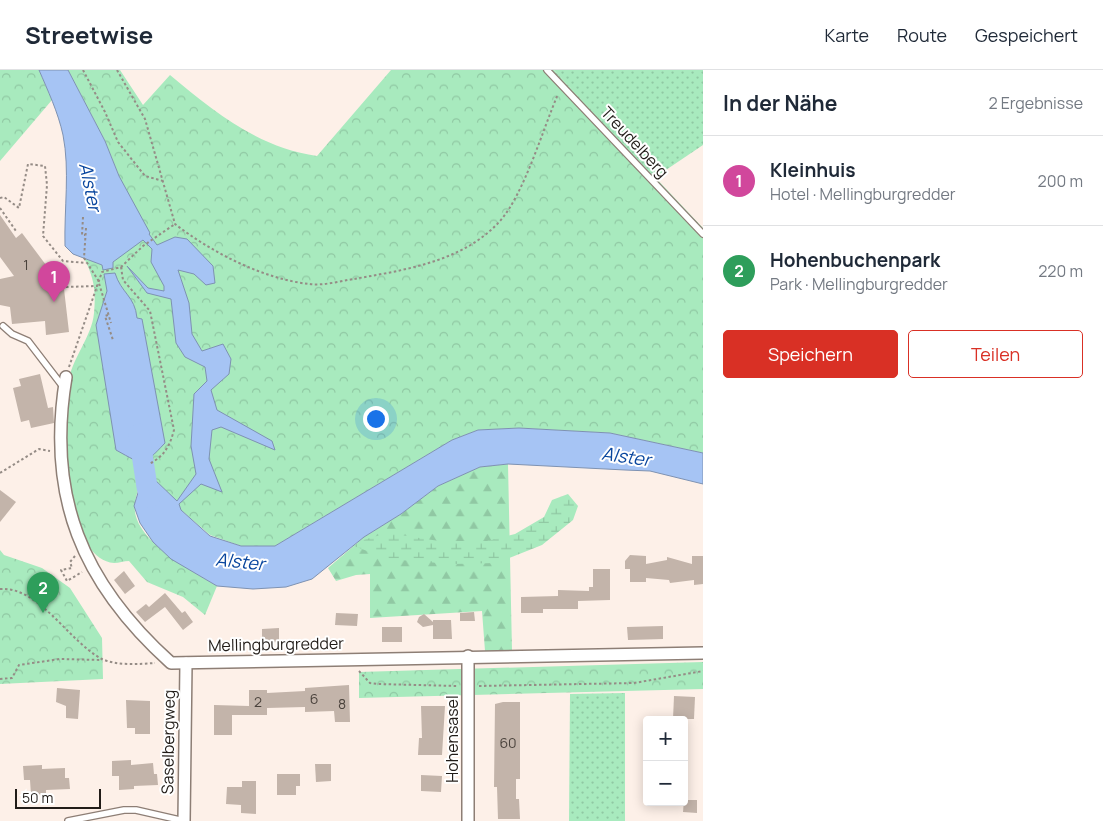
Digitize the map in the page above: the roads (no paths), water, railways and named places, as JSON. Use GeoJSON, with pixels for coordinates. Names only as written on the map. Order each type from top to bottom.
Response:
{"type":"FeatureCollection","features":[{"type":"Feature","properties":{"kind":"street","name":"Mellingburgredder"},"geometry":{"type":"LineString","coordinates":[[65,383],[60,453],[64,490],[72,523],[83,551],[92,566],[141,633],[171,663],[703,653]]}},
{"type":"Feature","properties":{"kind":"street","name":"Hohensasel"},"geometry":{"type":"LineString","coordinates":[[468,656],[468,821]]}},
{"type":"Feature","properties":{"kind":"street","name":"Saselbergweg"},"geometry":{"type":"LineString","coordinates":[[184,821],[186,663]]}},
{"type":"Feature","properties":{"kind":"lane","name":"Treudelberg"},"geometry":{"type":"LineString","coordinates":[[547,70],[703,234]]}},
{"type":"Feature","properties":{"kind":"lane"},"geometry":{"type":"LineString","coordinates":[[4,326],[12,334],[28,341],[65,383]]}},
{"type":"Feature","properties":{"kind":"lane"},"geometry":{"type":"LineString","coordinates":[[68,821],[124,810],[136,810],[184,821]]}},
{"type":"Feature","properties":{"kind":"water"},"geometry":{"type":"Polygon","coordinates":[[[39,70],[68,70],[105,141],[119,176],[149,234],[157,245],[175,237],[187,239],[213,266],[215,283],[206,285],[194,274],[178,270],[189,303],[192,334],[202,351],[223,344],[231,359],[229,374],[211,390],[217,410],[272,441],[275,450],[221,427],[212,430],[209,459],[222,492],[201,484],[179,504],[181,510],[210,536],[241,546],[275,546],[452,440],[478,430],[519,428],[610,433],[703,453],[703,484],[650,471],[508,464],[480,467],[438,486],[401,514],[364,537],[312,579],[286,587],[253,589],[217,586],[171,559],[153,542],[140,523],[134,506],[140,486],[139,470],[149,468],[153,478],[177,501],[196,474],[191,446],[194,394],[207,381],[205,367],[185,357],[176,343],[171,299],[147,293],[127,266],[148,288],[164,291],[164,286],[151,262],[152,249],[143,240],[113,262],[113,268],[103,270],[102,265],[73,254],[65,246],[65,148],[58,118],[39,70]]]}},
{"type":"Feature","properties":{"kind":"water"},"geometry":{"type":"Polygon","coordinates":[[[115,273],[134,305],[137,318],[142,319],[165,443],[143,462],[116,450],[96,325],[107,291],[104,274],[115,273]]]}},
{"type":"Feature","properties":{"kind":"waterway","name":"Alster"},"geometry":{"type":"LineString","coordinates":[[139,434],[150,497]]}},
{"type":"Feature","properties":{"kind":"place","name":"Kleinhuis"},"geometry":{"type":"Point","coordinates":[54,302]}},
{"type":"Feature","properties":{"kind":"place","name":"Hohenbuchenpark"},"geometry":{"type":"Point","coordinates":[43,613]}}]}
